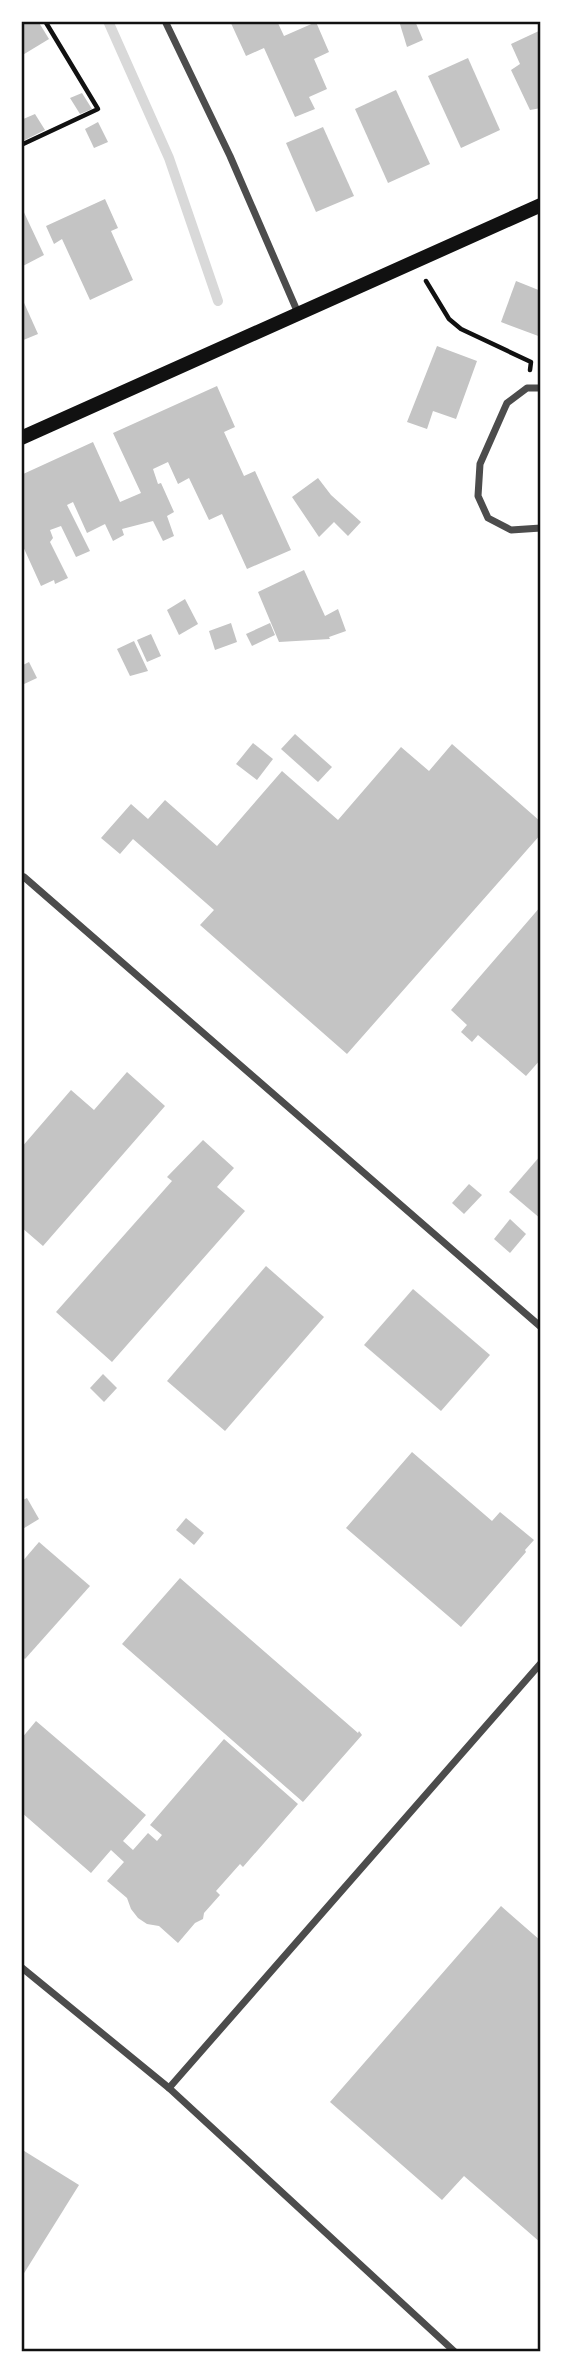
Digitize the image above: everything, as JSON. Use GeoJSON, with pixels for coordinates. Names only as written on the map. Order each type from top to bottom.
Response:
{"type":"FeatureCollection","features":[{"type":"Feature","properties":{"kind":"main road"},"geometry":{"type":"LineString","coordinates":[[21,438],[541,205]]}},
{"type":"Feature","properties":{"kind":"street"},"geometry":{"type":"LineString","coordinates":[[165,21],[230,156],[298,313]]}},
{"type":"Feature","properties":{"kind":"street"},"geometry":{"type":"LineString","coordinates":[[541,388],[527,388],[507,403],[480,464],[478,496],[488,518],[511,530],[541,528]]}},
{"type":"Feature","properties":{"kind":"street"},"geometry":{"type":"LineString","coordinates":[[24,877],[541,1327]]}},
{"type":"Feature","properties":{"kind":"street"},"geometry":{"type":"LineString","coordinates":[[169,2088],[541,1663]]}},
{"type":"Feature","properties":{"kind":"street"},"geometry":{"type":"LineString","coordinates":[[21,1967],[169,2088],[455,2352]]}},
{"type":"Feature","properties":{"kind":"path"},"geometry":{"type":"LineString","coordinates":[[21,145],[98,109],[45,21]]}},
{"type":"Feature","properties":{"kind":"path"},"geometry":{"type":"LineString","coordinates":[[416,261],[449,319],[471,335],[531,362],[527,388]]}},
{"type":"Feature","properties":{"kind":"building"},"geometry":{"type":"Polygon","coordinates":[[[21,21],[38,21],[49,39],[21,56],[21,21]]]}},
{"type":"Feature","properties":{"kind":"building"},"geometry":{"type":"Polygon","coordinates":[[[230,21],[277,21],[284,36],[316,22],[329,52],[314,59],[327,89],[309,97],[315,109],[295,117],[264,48],[246,56],[230,21]]]}},
{"type":"Feature","properties":{"kind":"building"},"geometry":{"type":"Polygon","coordinates":[[[399,21],[415,21],[423,40],[407,47],[399,21]]]}},
{"type":"Feature","properties":{"kind":"building"},"geometry":{"type":"Polygon","coordinates":[[[541,30],[541,108],[530,110],[511,70],[520,64],[511,44],[541,30]]]}},
{"type":"Feature","properties":{"kind":"building"},"geometry":{"type":"Polygon","coordinates":[[[468,58],[500,130],[461,148],[428,76],[468,58]]]}},
{"type":"Feature","properties":{"kind":"building"},"geometry":{"type":"Polygon","coordinates":[[[396,90],[430,164],[388,183],[355,109],[396,90]]]}},
{"type":"Feature","properties":{"kind":"building"},"geometry":{"type":"Polygon","coordinates":[[[82,93],[92,109],[80,114],[70,98],[82,93]]]}},
{"type":"Feature","properties":{"kind":"building"},"geometry":{"type":"Polygon","coordinates":[[[35,114],[45,130],[23,141],[21,120],[35,114]]]}},
{"type":"Feature","properties":{"kind":"building"},"geometry":{"type":"Polygon","coordinates":[[[98,122],[108,142],[94,148],[85,129],[98,122]]]}},
{"type":"Feature","properties":{"kind":"building"},"geometry":{"type":"Polygon","coordinates":[[[323,127],[354,196],[316,212],[286,143],[323,127]]]}},
{"type":"Feature","properties":{"kind":"building"},"geometry":{"type":"Polygon","coordinates":[[[105,199],[118,228],[111,231],[133,280],[90,300],[62,239],[54,244],[46,226],[105,199]]]}},
{"type":"Feature","properties":{"kind":"building"},"geometry":{"type":"Polygon","coordinates":[[[21,206],[44,255],[21,267],[21,206]]]}},
{"type":"Feature","properties":{"kind":"building"},"geometry":{"type":"Polygon","coordinates":[[[516,281],[541,291],[541,337],[501,322],[516,281]]]}},
{"type":"Feature","properties":{"kind":"building"},"geometry":{"type":"Polygon","coordinates":[[[21,296],[38,334],[21,341],[21,296]]]}},
{"type":"Feature","properties":{"kind":"building"},"geometry":{"type":"Polygon","coordinates":[[[437,346],[477,361],[456,419],[433,411],[427,429],[407,422],[437,346]]]}},
{"type":"Feature","properties":{"kind":"building"},"geometry":{"type":"Polygon","coordinates":[[[217,386],[235,427],[224,432],[244,476],[255,471],[291,550],[247,569],[222,514],[209,520],[189,478],[178,484],[168,462],[153,469],[174,512],[167,516],[174,536],[163,541],[153,521],[122,529],[124,535],[113,541],[105,524],[87,533],[73,502],[67,505],[90,551],[76,557],[61,526],[50,530],[53,538],[50,542],[68,578],[41,586],[21,542],[21,475],[93,442],[120,502],[141,493],[113,433],[217,386]]]}},
{"type":"Feature","properties":{"kind":"building"},"geometry":{"type":"Polygon","coordinates":[[[318,478],[331,495],[361,522],[348,536],[334,522],[319,537],[292,497],[318,478]]]}},
{"type":"Feature","properties":{"kind":"building"},"geometry":{"type":"Polygon","coordinates":[[[304,570],[325,616],[338,609],[346,631],[329,637],[330,639],[279,642],[258,592],[304,570]]]}},
{"type":"Feature","properties":{"kind":"building"},"geometry":{"type":"Polygon","coordinates":[[[185,599],[198,624],[179,635],[167,610],[185,599]]]}},
{"type":"Feature","properties":{"kind":"building"},"geometry":{"type":"Polygon","coordinates":[[[231,623],[237,642],[215,650],[209,631],[231,623]]]}},
{"type":"Feature","properties":{"kind":"building"},"geometry":{"type":"Polygon","coordinates":[[[270,623],[275,635],[252,646],[246,634],[270,623]]]}},
{"type":"Feature","properties":{"kind":"building"},"geometry":{"type":"Polygon","coordinates":[[[151,634],[161,656],[147,662],[137,640],[151,634]]]}},
{"type":"Feature","properties":{"kind":"building"},"geometry":{"type":"Polygon","coordinates":[[[134,641],[148,671],[130,676],[117,649],[134,641]]]}},
{"type":"Feature","properties":{"kind":"building"},"geometry":{"type":"Polygon","coordinates":[[[29,662],[37,678],[22,685],[21,666],[29,662]]]}},
{"type":"Feature","properties":{"kind":"building"},"geometry":{"type":"Polygon","coordinates":[[[295,734],[332,767],[318,782],[281,749],[295,734]]]}},
{"type":"Feature","properties":{"kind":"building"},"geometry":{"type":"Polygon","coordinates":[[[253,743],[273,759],[257,780],[236,764],[253,743]]]}},
{"type":"Feature","properties":{"kind":"building"},"geometry":{"type":"Polygon","coordinates":[[[452,744],[541,822],[541,834],[347,1054],[200,925],[214,910],[133,839],[120,854],[101,838],[131,804],[148,819],[165,800],[217,846],[282,771],[338,820],[401,747],[429,771],[452,744]]]}},
{"type":"Feature","properties":{"kind":"building"},"geometry":{"type":"Polygon","coordinates":[[[541,906],[541,1059],[526,1076],[478,1035],[472,1042],[461,1032],[467,1025],[451,1010],[541,906]]]}},
{"type":"Feature","properties":{"kind":"building"},"geometry":{"type":"Polygon","coordinates":[[[127,1072],[165,1106],[43,1246],[21,1227],[21,1148],[71,1090],[94,1110],[127,1072]]]}},
{"type":"Feature","properties":{"kind":"building"},"geometry":{"type":"Polygon","coordinates":[[[203,1140],[234,1168],[217,1187],[245,1211],[112,1362],[56,1312],[172,1181],[167,1177],[203,1140]]]}},
{"type":"Feature","properties":{"kind":"building"},"geometry":{"type":"Polygon","coordinates":[[[541,1155],[541,1219],[509,1192],[541,1155]]]}},
{"type":"Feature","properties":{"kind":"building"},"geometry":{"type":"Polygon","coordinates":[[[469,1184],[482,1195],[464,1214],[452,1203],[469,1184]]]}},
{"type":"Feature","properties":{"kind":"building"},"geometry":{"type":"Polygon","coordinates":[[[510,1219],[526,1234],[510,1253],[494,1239],[510,1219]]]}},
{"type":"Feature","properties":{"kind":"building"},"geometry":{"type":"Polygon","coordinates":[[[266,1266],[324,1317],[225,1431],[167,1381],[266,1266]]]}},
{"type":"Feature","properties":{"kind":"building"},"geometry":{"type":"Polygon","coordinates":[[[413,1289],[490,1355],[441,1411],[364,1345],[413,1289]]]}},
{"type":"Feature","properties":{"kind":"building"},"geometry":{"type":"Polygon","coordinates":[[[103,1374],[117,1388],[104,1402],[90,1388],[103,1374]]]}},
{"type":"Feature","properties":{"kind":"building"},"geometry":{"type":"Polygon","coordinates":[[[412,1452],[492,1521],[500,1512],[534,1540],[461,1627],[346,1528],[412,1452]]]}},
{"type":"Feature","properties":{"kind":"building"},"geometry":{"type":"Polygon","coordinates":[[[27,1498],[39,1519],[21,1530],[21,1501],[27,1498]]]}},
{"type":"Feature","properties":{"kind":"building"},"geometry":{"type":"Polygon","coordinates":[[[186,1518],[204,1533],[194,1545],[176,1530],[186,1518]]]}},
{"type":"Feature","properties":{"kind":"building"},"geometry":{"type":"Polygon","coordinates":[[[39,1542],[90,1586],[25,1659],[21,1656],[21,1563],[39,1542]]]}},
{"type":"Feature","properties":{"kind":"building"},"geometry":{"type":"Polygon","coordinates":[[[180,1578],[362,1735],[303,1802],[122,1644],[180,1578]]]}},
{"type":"Feature","properties":{"kind":"building"},"geometry":{"type":"Polygon","coordinates":[[[36,1721],[146,1815],[123,1841],[133,1850],[148,1833],[157,1841],[162,1835],[150,1825],[224,1739],[298,1804],[243,1867],[240,1864],[216,1891],[220,1895],[204,1913],[203,1919],[195,1923],[178,1943],[159,1926],[147,1924],[138,1918],[127,1898],[107,1881],[124,1862],[111,1850],[91,1873],[21,1812],[21,1739],[36,1721]]]}},
{"type":"Feature","properties":{"kind":"building"},"geometry":{"type":"Polygon","coordinates":[[[501,1906],[541,1941],[541,2243],[464,2176],[442,2200],[330,2102],[501,1906]]]}},
{"type":"Feature","properties":{"kind":"building"},"geometry":{"type":"Polygon","coordinates":[[[21,2149],[79,2185],[21,2278],[21,2149]]]}},
{"type":"Feature","properties":{"kind":"waterway"},"geometry":{"type":"LineString","coordinates":[[108,21],[169,158],[218,301]]}}]}
